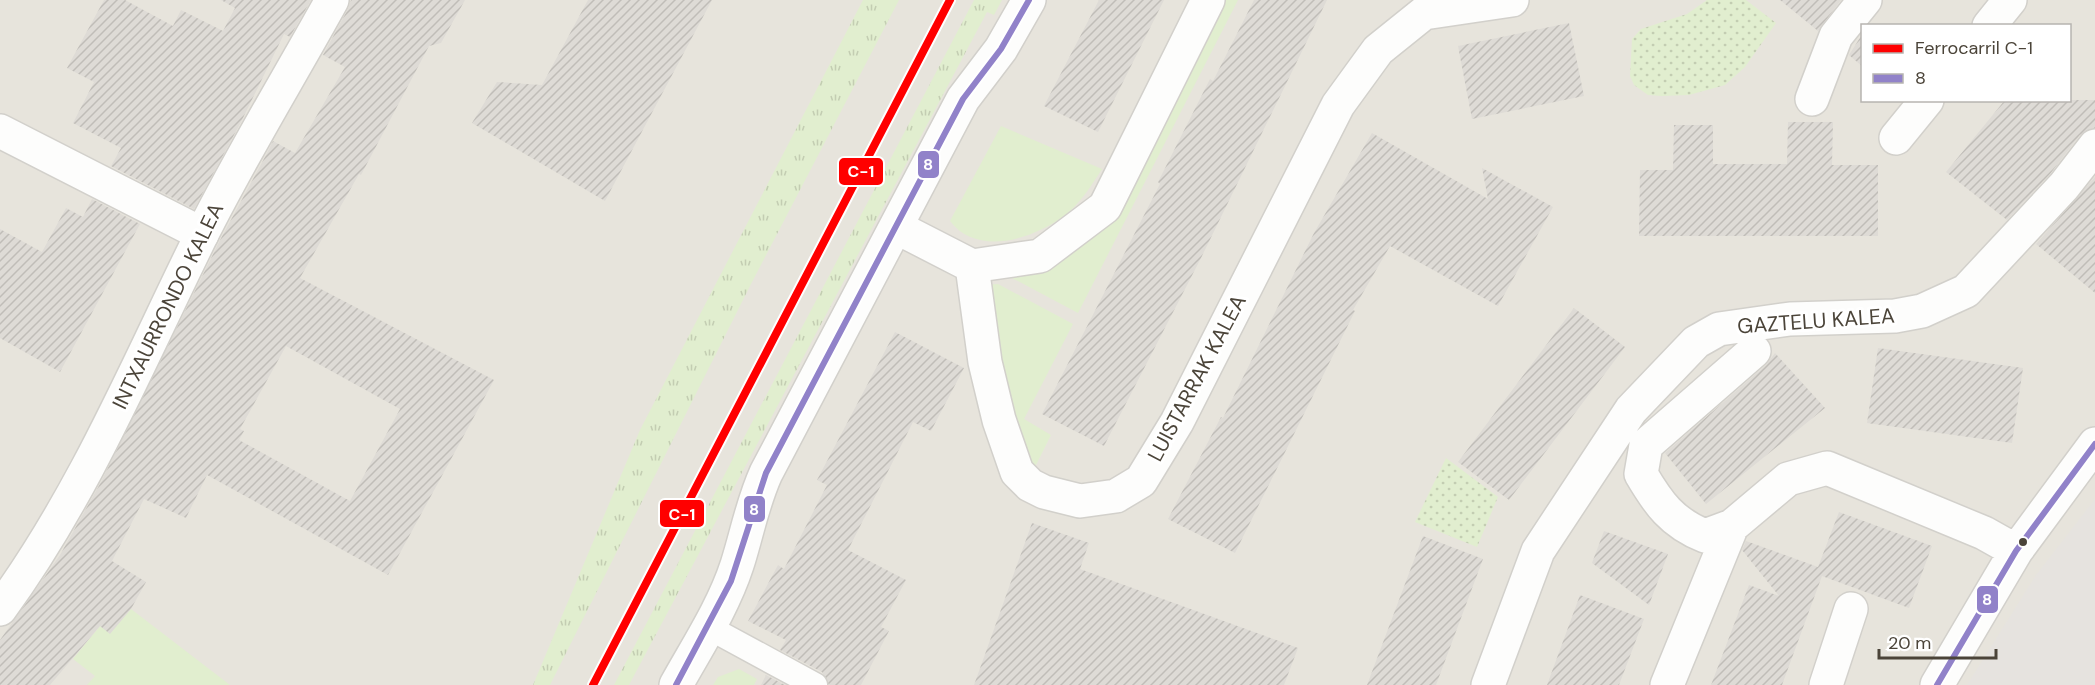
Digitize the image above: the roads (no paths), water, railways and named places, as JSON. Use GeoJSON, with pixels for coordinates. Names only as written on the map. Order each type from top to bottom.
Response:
{"type":"FeatureCollection","features":[{"type":"Feature","properties":{"kind":"street","name":"INTXAURRONDO KALEA"},"geometry":{"type":"LineString","coordinates":[[0,609],[34,562],[69,502],[126,396],[202,234],[332,0]]}},
{"type":"Feature","properties":{"kind":"street"},"geometry":{"type":"LineString","coordinates":[[676,685],[708,627],[737,565],[751,510],[766,473],[963,99],[1001,49],[1029,0]]}},
{"type":"Feature","properties":{"kind":"street"},"geometry":{"type":"LineString","coordinates":[[896,227],[972,266],[1040,256],[1105,207],[1208,0]]}},
{"type":"Feature","properties":{"kind":"street","name":"LUISTARRAK KALEA"},"geometry":{"type":"LineString","coordinates":[[972,266],[985,362],[999,420],[1017,472],[1030,485],[1044,492],[1080,501],[1116,496],[1141,481],[1177,422],[1338,105],[1377,50],[1424,13],[1512,0]]}},
{"type":"Feature","properties":{"kind":"street"},"geometry":{"type":"LineString","coordinates":[[1812,99],[1836,36],[1865,0]]}},
{"type":"Feature","properties":{"kind":"street"},"geometry":{"type":"LineString","coordinates":[[1991,24],[2010,0]]}},
{"type":"Feature","properties":{"kind":"street"},"geometry":{"type":"LineString","coordinates":[[1896,138],[1925,102]]}},
{"type":"Feature","properties":{"kind":"street"},"geometry":{"type":"LineString","coordinates":[[0,131],[202,234]]}},
{"type":"Feature","properties":{"kind":"street","name":"GAZTELU KALEA"},"geometry":{"type":"LineString","coordinates":[[1488,685],[1538,550],[1631,410],[1696,342],[1719,329],[1790,319],[1895,316],[1922,310],[1966,291],[2064,186],[2095,146]]}},
{"type":"Feature","properties":{"kind":"street"},"geometry":{"type":"LineString","coordinates":[[1754,351],[1646,445],[1641,474],[1658,504],[1688,529],[1705,536],[1732,526],[1788,479],[1827,468],[1984,533],[2016,551]]}},
{"type":"Feature","properties":{"kind":"street"},"geometry":{"type":"LineString","coordinates":[[1937,685],[2016,551],[2095,444]]}},
{"type":"Feature","properties":{"kind":"street"},"geometry":{"type":"LineString","coordinates":[[1667,685],[1732,526]]}},
{"type":"Feature","properties":{"kind":"street"},"geometry":{"type":"LineString","coordinates":[[1826,685],[1851,609]]}},
{"type":"Feature","properties":{"kind":"lane"},"geometry":{"type":"LineString","coordinates":[[708,627],[814,685]]}},
{"type":"Feature","properties":{"kind":"rail line","name":"C-1"},"geometry":{"type":"LineString","coordinates":[[593,685],[950,0]]}}]}
